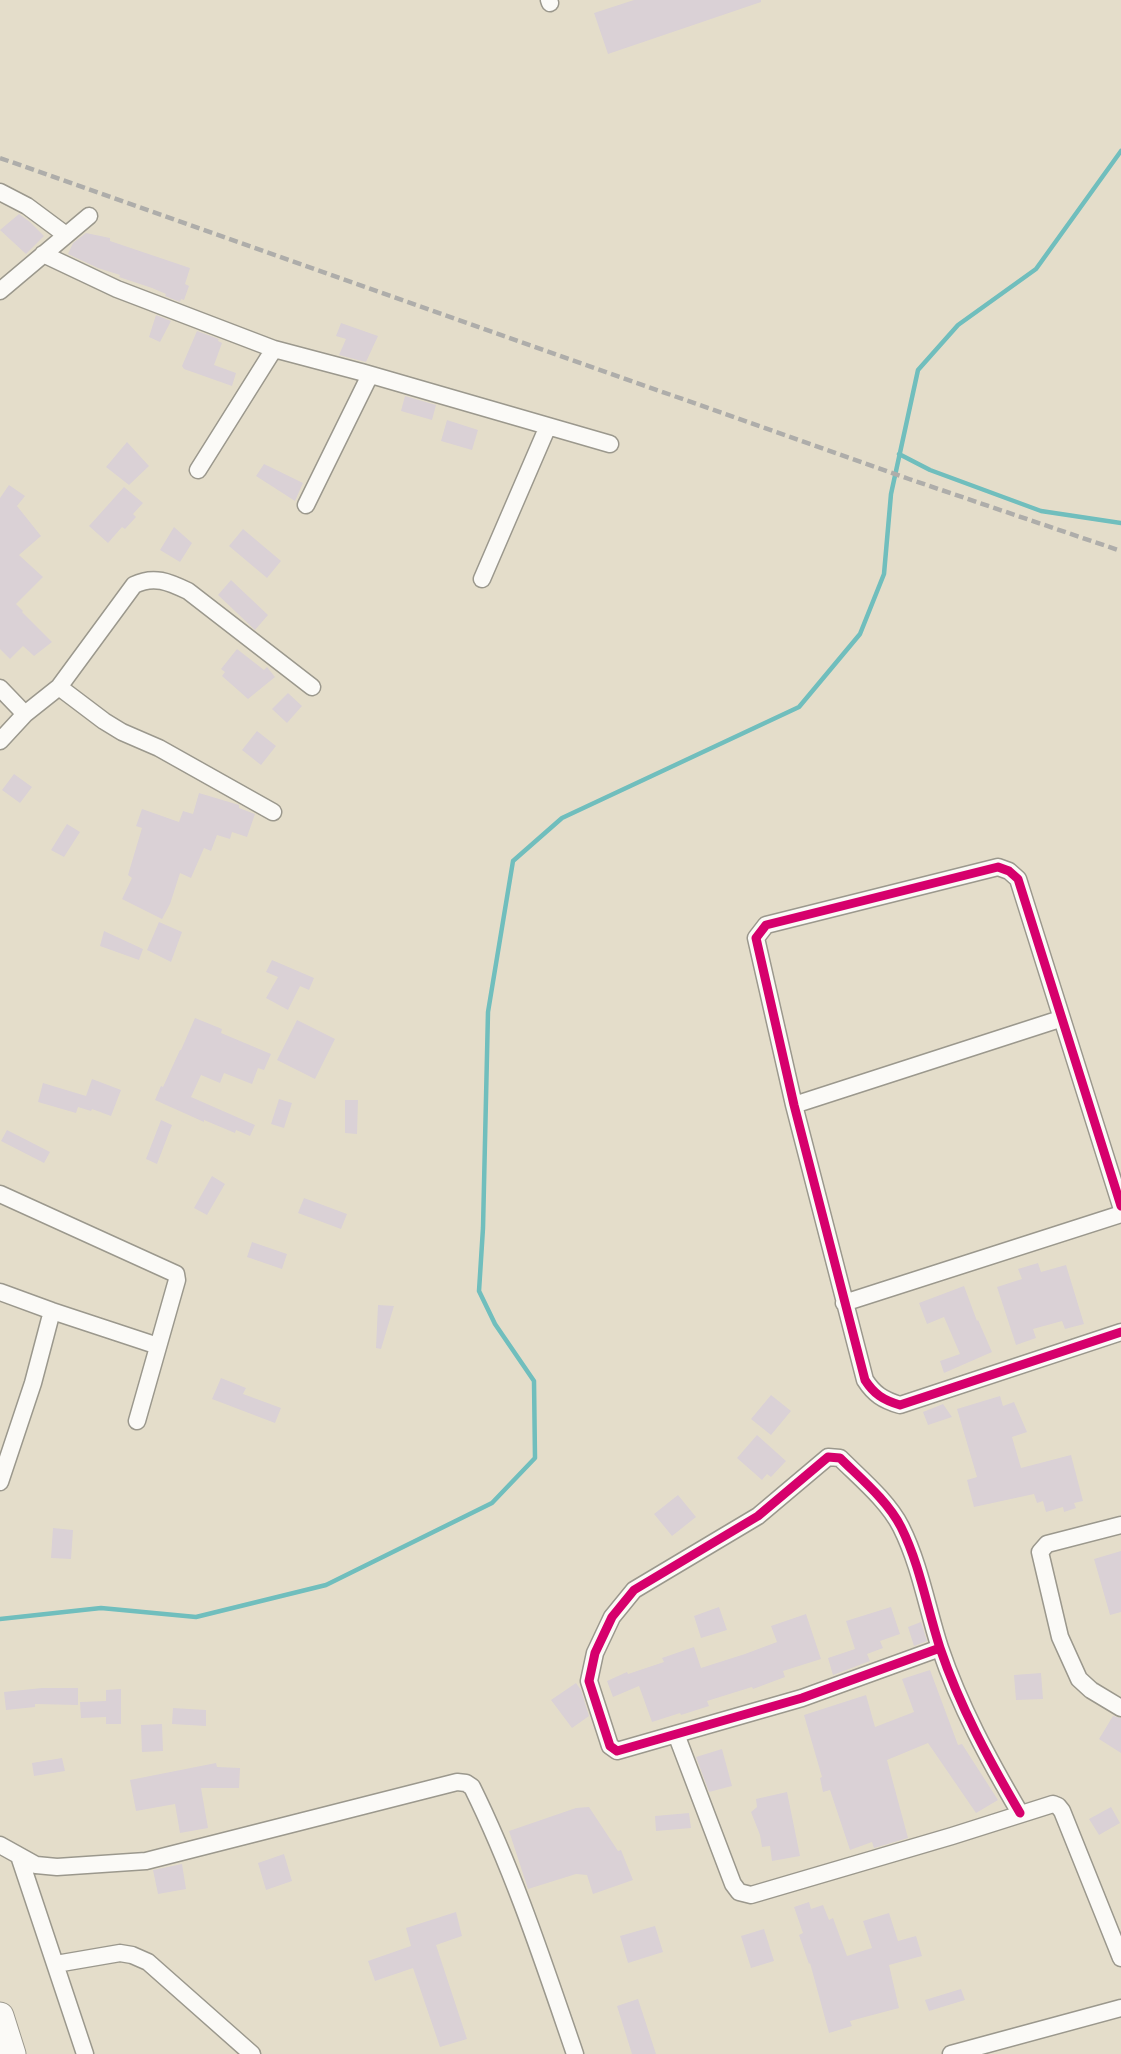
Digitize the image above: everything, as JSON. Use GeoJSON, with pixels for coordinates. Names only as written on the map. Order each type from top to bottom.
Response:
{"type":"FeatureCollection","features":[{"type":"Feature","properties":{"kind":"main road"},"geometry":{"type":"LineString","coordinates":[[0,2016],[12,2054]]}},
{"type":"Feature","properties":{"kind":"street"},"geometry":{"type":"LineString","coordinates":[[0,192],[27,206],[66,235]]}},
{"type":"Feature","properties":{"kind":"street"},"geometry":{"type":"LineString","coordinates":[[0,291],[89,216]]}},
{"type":"Feature","properties":{"kind":"street"},"geometry":{"type":"LineString","coordinates":[[44,254],[117,289],[274,349],[610,444]]}},
{"type":"Feature","properties":{"kind":"street"},"geometry":{"type":"LineString","coordinates":[[198,470],[274,349]]}},
{"type":"Feature","properties":{"kind":"street"},"geometry":{"type":"LineString","coordinates":[[306,505],[370,375]]}},
{"type":"Feature","properties":{"kind":"street"},"geometry":{"type":"LineString","coordinates":[[482,579],[548,426]]}},
{"type":"Feature","properties":{"kind":"street"},"geometry":{"type":"LineString","coordinates":[[0,741],[25,714],[59,687],[134,585],[145,580],[170,582],[188,591],[312,687]]}},
{"type":"Feature","properties":{"kind":"street"},"geometry":{"type":"LineString","coordinates":[[59,687],[122,732],[159,747],[273,812]]}},
{"type":"Feature","properties":{"kind":"street"},"geometry":{"type":"LineString","coordinates":[[0,688],[25,714]]}},
{"type":"Feature","properties":{"kind":"street"},"geometry":{"type":"LineString","coordinates":[[1121,1206],[1060,1019],[1018,879],[1009,871],[998,867],[766,925],[756,938],[794,1105],[844,1303],[865,1380],[874,1393],[886,1401],[900,1405],[1121,1332]]}},
{"type":"Feature","properties":{"kind":"street"},"geometry":{"type":"LineString","coordinates":[[794,1105],[1060,1019]]}},
{"type":"Feature","properties":{"kind":"street"},"geometry":{"type":"LineString","coordinates":[[0,1194],[176,1274],[177,1280],[137,1421]]}},
{"type":"Feature","properties":{"kind":"street"},"geometry":{"type":"LineString","coordinates":[[844,1303],[1121,1214]]}},
{"type":"Feature","properties":{"kind":"street"},"geometry":{"type":"LineString","coordinates":[[0,1292],[158,1346]]}},
{"type":"Feature","properties":{"kind":"street"},"geometry":{"type":"LineString","coordinates":[[0,1482],[33,1383],[51,1311]]}},
{"type":"Feature","properties":{"kind":"street"},"geometry":{"type":"LineString","coordinates":[[940,1648],[802,1698],[616,1751],[610,1746],[590,1681],[595,1653],[612,1617],[634,1590],[758,1516],[828,1457],[840,1458],[873,1490],[900,1525],[916,1563],[940,1648],[961,1701],[987,1757],[1020,1813]]}},
{"type":"Feature","properties":{"kind":"street"},"geometry":{"type":"LineString","coordinates":[[1121,1525],[1047,1544],[1040,1552],[1060,1637],[1079,1679],[1090,1690],[1121,1708]]}},
{"type":"Feature","properties":{"kind":"street"},"geometry":{"type":"LineString","coordinates":[[676,1734],[733,1884],[739,1892],[751,1895],[1053,1804],[1058,1806],[1062,1812],[1121,1958]]}},
{"type":"Feature","properties":{"kind":"street"},"geometry":{"type":"LineString","coordinates":[[0,1845],[36,1865],[57,1867],[146,1861],[456,1782],[466,1783],[472,1787],[492,1828],[541,1954],[575,2054]]}},
{"type":"Feature","properties":{"kind":"street"},"geometry":{"type":"LineString","coordinates":[[19,1856],[85,2054]]}},
{"type":"Feature","properties":{"kind":"street"},"geometry":{"type":"LineString","coordinates":[[56,1964],[120,1953],[148,1962],[252,2054]]}},
{"type":"Feature","properties":{"kind":"street"},"geometry":{"type":"LineString","coordinates":[[951,2054],[979,2051],[1121,2008]]}},
{"type":"Feature","properties":{"kind":"building"},"geometry":{"type":"Polygon","coordinates":[[[634,0],[761,0],[761,2],[608,54],[594,13],[634,0]]]}},
{"type":"Feature","properties":{"kind":"building"},"geometry":{"type":"Polygon","coordinates":[[[19,214],[44,236],[26,254],[0,230],[19,214]]]}},
{"type":"Feature","properties":{"kind":"building"},"geometry":{"type":"Polygon","coordinates":[[[86,233],[110,238],[110,241],[190,268],[185,284],[189,286],[184,300],[181,299],[180,302],[152,288],[119,277],[120,275],[68,254],[73,243],[86,233]]]}},
{"type":"Feature","properties":{"kind":"building"},"geometry":{"type":"Polygon","coordinates":[[[156,315],[171,321],[160,342],[149,337],[156,315]]]}},
{"type":"Feature","properties":{"kind":"building"},"geometry":{"type":"Polygon","coordinates":[[[341,323],[378,336],[366,362],[339,355],[346,339],[336,336],[341,323]]]}},
{"type":"Feature","properties":{"kind":"building"},"geometry":{"type":"Polygon","coordinates":[[[197,331],[219,339],[218,341],[222,343],[214,365],[236,373],[232,386],[184,369],[182,366],[197,331]]]}},
{"type":"Feature","properties":{"kind":"building"},"geometry":{"type":"Polygon","coordinates":[[[405,396],[436,405],[432,420],[401,411],[405,396]]]}},
{"type":"Feature","properties":{"kind":"building"},"geometry":{"type":"Polygon","coordinates":[[[447,420],[478,430],[472,450],[441,441],[447,420]]]}},
{"type":"Feature","properties":{"kind":"building"},"geometry":{"type":"Polygon","coordinates":[[[127,442],[149,466],[129,485],[106,467],[127,442]]]}},
{"type":"Feature","properties":{"kind":"building"},"geometry":{"type":"Polygon","coordinates":[[[264,464],[303,483],[295,501],[256,476],[264,464]]]}},
{"type":"Feature","properties":{"kind":"building"},"geometry":{"type":"Polygon","coordinates":[[[9,485],[25,496],[17,506],[41,536],[19,555],[43,577],[16,604],[52,642],[34,656],[23,646],[10,659],[0,649],[0,498],[9,485]]]}},
{"type":"Feature","properties":{"kind":"building"},"geometry":{"type":"Polygon","coordinates":[[[124,487],[143,503],[133,514],[136,517],[125,529],[122,527],[108,543],[89,526],[124,487]]]}},
{"type":"Feature","properties":{"kind":"building"},"geometry":{"type":"Polygon","coordinates":[[[174,527],[192,543],[180,562],[160,550],[174,527]]]}},
{"type":"Feature","properties":{"kind":"building"},"geometry":{"type":"Polygon","coordinates":[[[243,529],[281,561],[267,578],[229,546],[243,529]]]}},
{"type":"Feature","properties":{"kind":"building"},"geometry":{"type":"Polygon","coordinates":[[[231,580],[268,615],[255,630],[218,595],[231,580]]]}},
{"type":"Feature","properties":{"kind":"building"},"geometry":{"type":"Polygon","coordinates":[[[237,649],[264,670],[267,667],[275,677],[248,699],[222,676],[225,672],[221,669],[237,649]]]}},
{"type":"Feature","properties":{"kind":"building"},"geometry":{"type":"Polygon","coordinates":[[[288,693],[302,706],[287,723],[272,709],[288,693]]]}},
{"type":"Feature","properties":{"kind":"building"},"geometry":{"type":"Polygon","coordinates":[[[257,731],[276,746],[261,765],[242,750],[257,731]]]}},
{"type":"Feature","properties":{"kind":"building"},"geometry":{"type":"Polygon","coordinates":[[[14,774],[32,787],[20,803],[2,790],[14,774]]]}},
{"type":"Feature","properties":{"kind":"building"},"geometry":{"type":"Polygon","coordinates":[[[199,793],[239,805],[239,808],[255,814],[247,837],[232,832],[230,839],[217,835],[211,851],[204,848],[191,878],[180,873],[170,904],[162,919],[122,899],[132,878],[128,875],[142,828],[136,826],[142,809],[179,822],[183,811],[193,814],[199,793]]]}},
{"type":"Feature","properties":{"kind":"building"},"geometry":{"type":"Polygon","coordinates":[[[67,824],[80,832],[64,857],[51,850],[67,824]]]}},
{"type":"Feature","properties":{"kind":"building"},"geometry":{"type":"Polygon","coordinates":[[[159,922],[182,932],[171,962],[147,950],[159,922]]]}},
{"type":"Feature","properties":{"kind":"building"},"geometry":{"type":"Polygon","coordinates":[[[104,931],[143,949],[139,960],[100,946],[104,931]]]}},
{"type":"Feature","properties":{"kind":"building"},"geometry":{"type":"Polygon","coordinates":[[[272,960],[314,978],[309,990],[300,986],[288,1010],[266,998],[278,977],[266,972],[272,960]]]}},
{"type":"Feature","properties":{"kind":"building"},"geometry":{"type":"Polygon","coordinates":[[[195,1018],[222,1029],[221,1033],[271,1054],[264,1070],[258,1068],[252,1084],[224,1073],[220,1083],[201,1075],[191,1097],[255,1125],[250,1136],[236,1130],[235,1133],[204,1120],[204,1122],[155,1100],[195,1018]]]}},
{"type":"Feature","properties":{"kind":"building"},"geometry":{"type":"Polygon","coordinates":[[[297,1020],[335,1039],[315,1079],[277,1060],[297,1020]]]}},
{"type":"Feature","properties":{"kind":"building"},"geometry":{"type":"Polygon","coordinates":[[[92,1079],[121,1090],[111,1116],[78,1107],[76,1113],[38,1102],[43,1083],[86,1096],[92,1079]]]}},
{"type":"Feature","properties":{"kind":"building"},"geometry":{"type":"Polygon","coordinates":[[[279,1099],[292,1103],[284,1128],[271,1124],[279,1099]]]}},
{"type":"Feature","properties":{"kind":"building"},"geometry":{"type":"Polygon","coordinates":[[[345,1100],[358,1100],[357,1134],[345,1133],[345,1100]]]}},
{"type":"Feature","properties":{"kind":"building"},"geometry":{"type":"Polygon","coordinates":[[[161,1120],[172,1125],[157,1164],[146,1159],[161,1120]]]}},
{"type":"Feature","properties":{"kind":"building"},"geometry":{"type":"Polygon","coordinates":[[[7,1130],[50,1152],[44,1163],[1,1141],[7,1130]]]}},
{"type":"Feature","properties":{"kind":"building"},"geometry":{"type":"Polygon","coordinates":[[[212,1176],[225,1184],[207,1215],[194,1208],[212,1176]]]}},
{"type":"Feature","properties":{"kind":"building"},"geometry":{"type":"Polygon","coordinates":[[[304,1198],[347,1214],[341,1229],[298,1213],[304,1198]]]}},
{"type":"Feature","properties":{"kind":"building"},"geometry":{"type":"Polygon","coordinates":[[[252,1242],[287,1254],[282,1269],[247,1257],[252,1242]]]}},
{"type":"Feature","properties":{"kind":"building"},"geometry":{"type":"Polygon","coordinates":[[[1038,1263],[1041,1272],[1066,1265],[1084,1324],[1065,1329],[1062,1321],[1033,1329],[1036,1338],[1016,1345],[997,1287],[1022,1279],[1018,1269],[1038,1263]]]}},
{"type":"Feature","properties":{"kind":"building"},"geometry":{"type":"Polygon","coordinates":[[[964,1286],[992,1352],[944,1373],[940,1361],[960,1354],[944,1317],[927,1324],[919,1303],[964,1286]]]}},
{"type":"Feature","properties":{"kind":"building"},"geometry":{"type":"Polygon","coordinates":[[[378,1305],[394,1306],[381,1349],[376,1348],[378,1305]]]}},
{"type":"Feature","properties":{"kind":"building"},"geometry":{"type":"Polygon","coordinates":[[[221,1378],[246,1388],[243,1394],[281,1408],[275,1423],[212,1399],[221,1378]]]}},
{"type":"Feature","properties":{"kind":"building"},"geometry":{"type":"Polygon","coordinates":[[[771,1395],[791,1411],[771,1435],[751,1419],[771,1395]]]}},
{"type":"Feature","properties":{"kind":"building"},"geometry":{"type":"Polygon","coordinates":[[[1000,1396],[1003,1406],[1014,1402],[1027,1432],[1012,1437],[1021,1468],[1071,1455],[1083,1501],[1074,1503],[1076,1508],[1064,1512],[1063,1507],[1046,1512],[1043,1501],[1037,1503],[1034,1494],[974,1507],[967,1480],[977,1477],[957,1409],[1000,1396]]]}},
{"type":"Feature","properties":{"kind":"building"},"geometry":{"type":"Polygon","coordinates":[[[943,1404],[952,1417],[928,1425],[923,1412],[943,1404]]]}},
{"type":"Feature","properties":{"kind":"building"},"geometry":{"type":"Polygon","coordinates":[[[757,1435],[786,1461],[771,1477],[767,1474],[762,1480],[737,1458],[757,1435]]]}},
{"type":"Feature","properties":{"kind":"building"},"geometry":{"type":"Polygon","coordinates":[[[678,1495],[696,1517],[672,1536],[654,1514],[678,1495]]]}},
{"type":"Feature","properties":{"kind":"building"},"geometry":{"type":"Polygon","coordinates":[[[53,1528],[73,1530],[71,1559],[51,1558],[53,1528]]]}},
{"type":"Feature","properties":{"kind":"building"},"geometry":{"type":"Polygon","coordinates":[[[1121,1551],[1121,1612],[1110,1615],[1094,1559],[1121,1551]]]}},
{"type":"Feature","properties":{"kind":"building"},"geometry":{"type":"Polygon","coordinates":[[[719,1607],[727,1630],[701,1638],[694,1616],[719,1607]]]}},
{"type":"Feature","properties":{"kind":"building"},"geometry":{"type":"Polygon","coordinates":[[[891,1607],[900,1634],[880,1641],[883,1648],[867,1654],[870,1661],[833,1675],[828,1658],[855,1649],[846,1621],[891,1607]]]}},
{"type":"Feature","properties":{"kind":"building"},"geometry":{"type":"Polygon","coordinates":[[[806,1614],[821,1659],[783,1671],[785,1677],[753,1689],[752,1687],[707,1701],[709,1706],[652,1722],[639,1686],[613,1697],[607,1681],[627,1672],[628,1674],[664,1662],[662,1658],[694,1647],[701,1668],[745,1654],[777,1642],[771,1626],[806,1614]]]}},
{"type":"Feature","properties":{"kind":"building"},"geometry":{"type":"Polygon","coordinates":[[[921,1622],[927,1641],[914,1646],[908,1627],[921,1622]]]}},
{"type":"Feature","properties":{"kind":"building"},"geometry":{"type":"Polygon","coordinates":[[[930,1670],[958,1745],[962,1744],[998,1800],[976,1813],[928,1743],[887,1760],[908,1838],[874,1848],[872,1842],[850,1850],[830,1790],[823,1792],[820,1778],[822,1777],[804,1715],[866,1695],[875,1727],[914,1712],[902,1679],[930,1670]]]}},
{"type":"Feature","properties":{"kind":"building"},"geometry":{"type":"Polygon","coordinates":[[[1041,1673],[1043,1699],[1016,1700],[1014,1675],[1041,1673]]]}},
{"type":"Feature","properties":{"kind":"building"},"geometry":{"type":"Polygon","coordinates":[[[576,1683],[581,1690],[589,1716],[572,1728],[551,1700],[576,1683]]]}},
{"type":"Feature","properties":{"kind":"building"},"geometry":{"type":"Polygon","coordinates":[[[42,1688],[78,1688],[78,1705],[35,1704],[35,1707],[6,1710],[4,1692],[42,1688]]]}},
{"type":"Feature","properties":{"kind":"building"},"geometry":{"type":"Polygon","coordinates":[[[121,1689],[121,1724],[106,1724],[106,1717],[81,1718],[80,1702],[106,1701],[106,1690],[121,1689]]]}},
{"type":"Feature","properties":{"kind":"building"},"geometry":{"type":"Polygon","coordinates":[[[173,1708],[206,1710],[206,1726],[172,1724],[173,1708]]]}},
{"type":"Feature","properties":{"kind":"building"},"geometry":{"type":"Polygon","coordinates":[[[1113,1716],[1121,1718],[1121,1753],[1099,1739],[1113,1716]]]}},
{"type":"Feature","properties":{"kind":"building"},"geometry":{"type":"Polygon","coordinates":[[[162,1724],[163,1751],[142,1752],[141,1725],[162,1724]]]}},
{"type":"Feature","properties":{"kind":"building"},"geometry":{"type":"Polygon","coordinates":[[[722,1749],[732,1786],[709,1792],[696,1757],[722,1749]]]}},
{"type":"Feature","properties":{"kind":"building"},"geometry":{"type":"Polygon","coordinates":[[[62,1758],[65,1771],[34,1776],[32,1763],[62,1758]]]}},
{"type":"Feature","properties":{"kind":"building"},"geometry":{"type":"Polygon","coordinates":[[[216,1763],[217,1767],[240,1768],[239,1788],[201,1788],[208,1828],[180,1833],[175,1804],[136,1811],[130,1780],[216,1763]]]}},
{"type":"Feature","properties":{"kind":"building"},"geometry":{"type":"Polygon","coordinates":[[[787,1792],[800,1856],[772,1861],[770,1846],[762,1847],[751,1812],[757,1807],[756,1799],[787,1792]]]}},
{"type":"Feature","properties":{"kind":"building"},"geometry":{"type":"Polygon","coordinates":[[[589,1807],[618,1851],[621,1850],[633,1880],[593,1894],[587,1875],[576,1874],[528,1889],[509,1831],[576,1808],[589,1807]]]}},
{"type":"Feature","properties":{"kind":"building"},"geometry":{"type":"Polygon","coordinates":[[[1111,1807],[1120,1823],[1099,1835],[1089,1819],[1111,1807]]]}},
{"type":"Feature","properties":{"kind":"building"},"geometry":{"type":"Polygon","coordinates":[[[689,1813],[691,1828],[656,1831],[655,1816],[689,1813]]]}},
{"type":"Feature","properties":{"kind":"building"},"geometry":{"type":"Polygon","coordinates":[[[284,1854],[292,1881],[266,1890],[258,1863],[284,1854]]]}},
{"type":"Feature","properties":{"kind":"building"},"geometry":{"type":"Polygon","coordinates":[[[182,1864],[186,1889],[158,1894],[153,1870],[182,1864]]]}},
{"type":"Feature","properties":{"kind":"building"},"geometry":{"type":"Polygon","coordinates":[[[809,1902],[811,1909],[823,1905],[829,1920],[833,1918],[847,1956],[872,1948],[863,1921],[889,1913],[898,1941],[916,1936],[922,1956],[889,1965],[899,2008],[850,2021],[852,2026],[829,2033],[810,1963],[799,1935],[803,1933],[794,1907],[809,1902]]]}},
{"type":"Feature","properties":{"kind":"building"},"geometry":{"type":"Polygon","coordinates":[[[456,1912],[462,1936],[436,1945],[467,2039],[440,2047],[413,1968],[375,1981],[368,1961],[411,1946],[406,1928],[456,1912]]]}},
{"type":"Feature","properties":{"kind":"building"},"geometry":{"type":"Polygon","coordinates":[[[655,1926],[663,1952],[628,1963],[620,1936],[655,1926]]]}},
{"type":"Feature","properties":{"kind":"building"},"geometry":{"type":"Polygon","coordinates":[[[764,1929],[774,1961],[751,1968],[741,1936],[764,1929]]]}},
{"type":"Feature","properties":{"kind":"building"},"geometry":{"type":"Polygon","coordinates":[[[961,1989],[965,2000],[929,2011],[925,2000],[961,1989]]]}},
{"type":"Feature","properties":{"kind":"building"},"geometry":{"type":"Polygon","coordinates":[[[638,1999],[656,2054],[632,2054],[617,2006],[638,1999]]]}},
{"type":"Feature","properties":{"kind":"waterway"},"geometry":{"type":"LineString","coordinates":[[0,1619],[101,1608],[196,1617],[326,1585],[492,1503],[535,1458],[534,1381],[495,1324],[479,1291],[483,1228],[488,1012],[513,861],[562,818],[799,707],[860,634],[884,574],[891,494],[918,370],[958,325],[1036,269],[1121,151]]}},
{"type":"Feature","properties":{"kind":"waterway"},"geometry":{"type":"LineString","coordinates":[[899,454],[930,470],[1041,511],[1121,523]]}},
{"type":"Feature","properties":{"kind":"railway"},"geometry":{"type":"LineString","coordinates":[[0,158],[909,479],[1121,551]]}},
{"type":"Feature","properties":{"kind":"cycle path"},"geometry":{"type":"LineString","coordinates":[[1121,1206],[1018,879],[1009,871],[998,867],[766,925],[756,938],[794,1105],[865,1380],[872,1389],[884,1399],[900,1405],[1121,1332]]}},
{"type":"Feature","properties":{"kind":"cycle path"},"geometry":{"type":"LineString","coordinates":[[940,1648],[802,1698],[617,1751],[610,1746],[589,1681],[595,1653],[612,1617],[634,1590],[758,1516],[828,1457],[840,1458],[881,1499],[901,1527],[923,1587],[940,1648],[957,1691],[986,1753],[1020,1813]]}}]}
